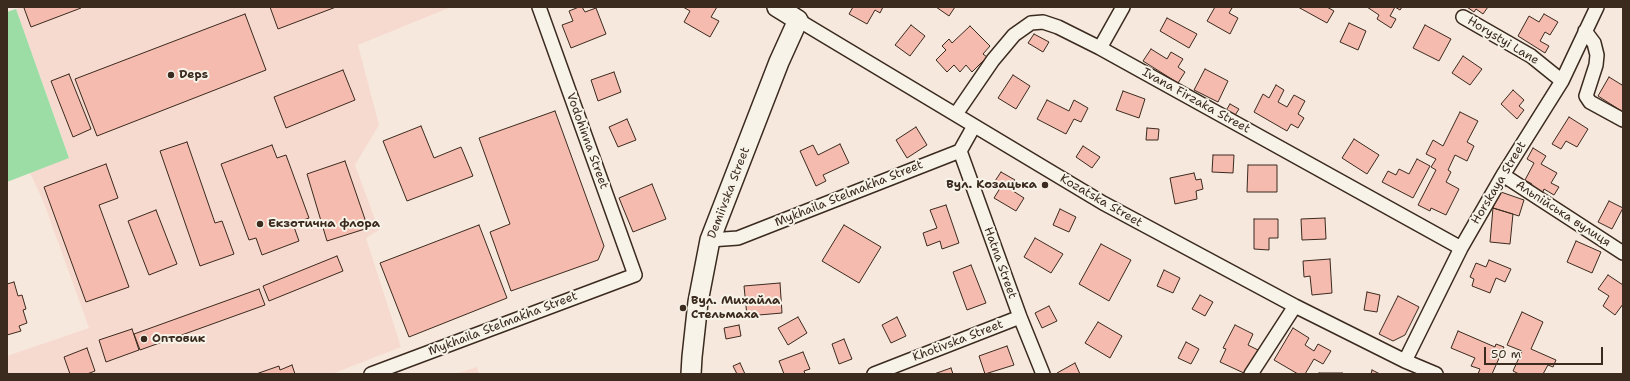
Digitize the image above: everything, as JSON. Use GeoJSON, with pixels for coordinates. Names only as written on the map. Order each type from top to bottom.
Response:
{"type":"FeatureCollection","features":[{"type":"Feature","properties":{"kind":"street","name":"Vodohinna Street"},"geometry":{"type":"LineString","coordinates":[[539,7],[635,275]]}},
{"type":"Feature","properties":{"kind":"street","name":"Kozatska Street"},"geometry":{"type":"LineString","coordinates":[[777,7],[1103,203],[1295,306],[1405,361],[1436,374]]}},
{"type":"Feature","properties":{"kind":"street"},"geometry":{"type":"LineString","coordinates":[[1100,48],[1123,7]]}},
{"type":"Feature","properties":{"kind":"street","name":"Horskaya Street"},"geometry":{"type":"LineString","coordinates":[[1405,361],[1461,248],[1503,175],[1562,81],[1597,7]]}},
{"type":"Feature","properties":{"kind":"street","name":"Horystyi Lane"},"geometry":{"type":"LineString","coordinates":[[1463,17],[1532,56],[1562,81]]}},
{"type":"Feature","properties":{"kind":"street","name":"Demiivska Street"},"geometry":{"type":"LineString","coordinates":[[691,374],[698,302],[710,240],[779,62],[798,20]]}},
{"type":"Feature","properties":{"kind":"street","name":"Ivana Firzaka Street"},"geometry":{"type":"LineString","coordinates":[[956,114],[994,60],[1014,35],[1031,23],[1043,22],[1058,27],[1100,48],[1461,248]]}},
{"type":"Feature","properties":{"kind":"street"},"geometry":{"type":"LineString","coordinates":[[1585,31],[1594,43],[1597,55],[1596,65],[1586,96],[1590,102],[1623,120]]}},
{"type":"Feature","properties":{"kind":"street"},"geometry":{"type":"LineString","coordinates":[[960,151],[974,126]]}},
{"type":"Feature","properties":{"kind":"street","name":"Mykhaila Stelmakha Street"},"geometry":{"type":"LineString","coordinates":[[710,240],[738,238],[960,151]]}},
{"type":"Feature","properties":{"kind":"street","name":"Hatna Street"},"geometry":{"type":"LineString","coordinates":[[960,151],[1020,318],[1043,374]]}},
{"type":"Feature","properties":{"kind":"street","name":"Альпійська вулиця"},"geometry":{"type":"LineString","coordinates":[[1503,175],[1623,253]]}},
{"type":"Feature","properties":{"kind":"street","name":"Mykhaila Stelmakha Street"},"geometry":{"type":"LineString","coordinates":[[371,374],[635,275]]}},
{"type":"Feature","properties":{"kind":"street"},"geometry":{"type":"LineString","coordinates":[[1251,374],[1295,306]]}},
{"type":"Feature","properties":{"kind":"street","name":"Khotivska Street"},"geometry":{"type":"LineString","coordinates":[[874,374],[1020,318]]}},
{"type":"Feature","properties":{"kind":"shaded area"},"geometry":{"type":"Polygon","coordinates":[[[21,7],[451,7],[358,45],[379,125],[355,165],[379,230],[366,238],[401,347],[332,374],[7,374],[7,356],[89,328],[44,203],[30,173],[69,157],[16,9],[21,7]]]}},
{"type":"Feature","properties":{"kind":"shaded area"},"geometry":{"type":"Polygon","coordinates":[[[477,367],[479,374],[455,374],[477,367]]]}},
{"type":"Feature","properties":{"kind":"green space"},"geometry":{"type":"Polygon","coordinates":[[[16,9],[69,158],[7,182],[7,12],[16,9]]]}},
{"type":"Feature","properties":{"kind":"building"},"geometry":{"type":"Polygon","coordinates":[[[270,7],[336,7],[278,29],[270,7]]]}},
{"type":"Feature","properties":{"kind":"building"},"geometry":{"type":"Polygon","coordinates":[[[582,7],[585,12],[596,8],[606,34],[571,48],[562,25],[573,21],[569,11],[582,7]]]}},
{"type":"Feature","properties":{"kind":"building"},"geometry":{"type":"Polygon","coordinates":[[[683,7],[717,7],[711,17],[719,21],[710,37],[684,22],[690,11],[683,7]]]}},
{"type":"Feature","properties":{"kind":"building"},"geometry":{"type":"Polygon","coordinates":[[[853,7],[883,7],[880,13],[875,10],[867,24],[849,14],[853,7]]]}},
{"type":"Feature","properties":{"kind":"building"},"geometry":{"type":"Polygon","coordinates":[[[936,7],[955,7],[949,16],[936,7]]]}},
{"type":"Feature","properties":{"kind":"building"},"geometry":{"type":"Polygon","coordinates":[[[1215,7],[1232,8],[1229,13],[1238,18],[1230,34],[1207,21],[1215,7]]]}},
{"type":"Feature","properties":{"kind":"building"},"geometry":{"type":"Polygon","coordinates":[[[1298,7],[1327,7],[1334,11],[1327,23],[1298,7]]]}},
{"type":"Feature","properties":{"kind":"building"},"geometry":{"type":"Polygon","coordinates":[[[1367,7],[1395,7],[1390,16],[1396,19],[1391,28],[1377,19],[1379,15],[1367,7]]]}},
{"type":"Feature","properties":{"kind":"building"},"geometry":{"type":"Polygon","coordinates":[[[1395,7],[1402,7],[1400,10],[1395,7]]]}},
{"type":"Feature","properties":{"kind":"building"},"geometry":{"type":"Polygon","coordinates":[[[1467,7],[1488,7],[1483,14],[1476,9],[1474,12],[1467,7]]]}},
{"type":"Feature","properties":{"kind":"building"},"geometry":{"type":"Polygon","coordinates":[[[24,8],[81,8],[31,27],[24,8]]]}},
{"type":"Feature","properties":{"kind":"building","name":"Deps"},"geometry":{"type":"Polygon","coordinates":[[[245,14],[266,70],[97,136],[75,79],[245,14]]]}},
{"type":"Feature","properties":{"kind":"building"},"geometry":{"type":"Polygon","coordinates":[[[1544,14],[1558,22],[1550,35],[1545,32],[1540,41],[1549,46],[1545,53],[1518,36],[1529,16],[1539,22],[1544,14]]]}},
{"type":"Feature","properties":{"kind":"building"},"geometry":{"type":"Polygon","coordinates":[[[1167,18],[1197,34],[1189,48],[1160,31],[1167,18]]]}},
{"type":"Feature","properties":{"kind":"building"},"geometry":{"type":"Polygon","coordinates":[[[1349,23],[1366,31],[1358,50],[1340,42],[1349,23]]]}},
{"type":"Feature","properties":{"kind":"building"},"geometry":{"type":"Polygon","coordinates":[[[911,25],[925,36],[910,56],[895,45],[911,25]]]}},
{"type":"Feature","properties":{"kind":"building"},"geometry":{"type":"Polygon","coordinates":[[[1425,25],[1451,39],[1439,61],[1413,48],[1425,25]]]}},
{"type":"Feature","properties":{"kind":"building"},"geometry":{"type":"Polygon","coordinates":[[[970,26],[990,46],[983,54],[987,57],[972,72],[966,65],[960,72],[954,65],[947,72],[936,60],[946,50],[942,46],[949,39],[952,43],[970,26]]]}},
{"type":"Feature","properties":{"kind":"building"},"geometry":{"type":"Polygon","coordinates":[[[1034,34],[1049,42],[1043,52],[1028,43],[1034,34]]]}},
{"type":"Feature","properties":{"kind":"building"},"geometry":{"type":"Polygon","coordinates":[[[1151,49],[1167,59],[1171,52],[1183,59],[1178,67],[1185,72],[1178,83],[1143,61],[1151,49]]]}},
{"type":"Feature","properties":{"kind":"building"},"geometry":{"type":"Polygon","coordinates":[[[1463,56],[1482,69],[1470,85],[1452,73],[1463,56]]]}},
{"type":"Feature","properties":{"kind":"building"},"geometry":{"type":"Polygon","coordinates":[[[1205,69],[1228,81],[1218,102],[1194,90],[1205,69]]]}},
{"type":"Feature","properties":{"kind":"building"},"geometry":{"type":"Polygon","coordinates":[[[343,70],[355,100],[286,128],[274,97],[343,70]]]}},
{"type":"Feature","properties":{"kind":"building"},"geometry":{"type":"Polygon","coordinates":[[[614,72],[621,92],[598,101],[591,80],[614,72]]]}},
{"type":"Feature","properties":{"kind":"building"},"geometry":{"type":"Polygon","coordinates":[[[69,74],[91,129],[73,137],[51,81],[69,74]]]}},
{"type":"Feature","properties":{"kind":"building"},"geometry":{"type":"Polygon","coordinates":[[[1013,75],[1030,86],[1016,109],[998,98],[1013,75]]]}},
{"type":"Feature","properties":{"kind":"building"},"geometry":{"type":"Polygon","coordinates":[[[1609,77],[1622,85],[1623,83],[1623,112],[1598,96],[1609,77]]]}},
{"type":"Feature","properties":{"kind":"building"},"geometry":{"type":"Polygon","coordinates":[[[1276,85],[1284,90],[1278,102],[1287,107],[1294,95],[1305,101],[1298,114],[1304,118],[1298,128],[1291,124],[1287,131],[1254,112],[1263,94],[1269,98],[1276,85]]]}},
{"type":"Feature","properties":{"kind":"building"},"geometry":{"type":"Polygon","coordinates":[[[1513,90],[1524,100],[1519,106],[1524,110],[1517,119],[1501,104],[1513,90]]]}},
{"type":"Feature","properties":{"kind":"building"},"geometry":{"type":"Polygon","coordinates":[[[1123,91],[1145,99],[1139,118],[1116,110],[1123,91]]]}},
{"type":"Feature","properties":{"kind":"building"},"geometry":{"type":"Polygon","coordinates":[[[1047,100],[1069,111],[1074,100],[1088,108],[1081,122],[1074,119],[1066,134],[1037,119],[1047,100]]]}},
{"type":"Feature","properties":{"kind":"building"},"geometry":{"type":"Polygon","coordinates":[[[1230,104],[1239,109],[1232,120],[1224,114],[1230,104]]]}},
{"type":"Feature","properties":{"kind":"building"},"geometry":{"type":"Polygon","coordinates":[[[555,111],[604,246],[598,260],[511,291],[490,232],[510,224],[479,138],[555,111]]]}},
{"type":"Feature","properties":{"kind":"building"},"geometry":{"type":"Polygon","coordinates":[[[1460,112],[1478,121],[1467,142],[1474,146],[1467,161],[1455,155],[1448,170],[1451,172],[1446,182],[1459,189],[1446,215],[1431,208],[1430,211],[1418,205],[1436,170],[1431,167],[1436,159],[1426,154],[1433,140],[1443,146],[1460,112]]]}},
{"type":"Feature","properties":{"kind":"building"},"geometry":{"type":"Polygon","coordinates":[[[1569,117],[1588,129],[1577,147],[1566,141],[1561,149],[1552,144],[1569,117]]]}},
{"type":"Feature","properties":{"kind":"building"},"geometry":{"type":"Polygon","coordinates":[[[627,119],[636,140],[618,147],[609,127],[627,119]]]}},
{"type":"Feature","properties":{"kind":"building"},"geometry":{"type":"Polygon","coordinates":[[[421,126],[434,158],[461,147],[473,176],[407,201],[383,141],[421,126]]]}},
{"type":"Feature","properties":{"kind":"building"},"geometry":{"type":"Polygon","coordinates":[[[916,127],[927,145],[907,158],[896,140],[916,127]]]}},
{"type":"Feature","properties":{"kind":"building"},"geometry":{"type":"Polygon","coordinates":[[[1147,128],[1159,129],[1158,140],[1146,140],[1147,128]]]}},
{"type":"Feature","properties":{"kind":"building"},"geometry":{"type":"Polygon","coordinates":[[[1354,139],[1379,155],[1367,174],[1342,158],[1354,139]]]}},
{"type":"Feature","properties":{"kind":"building"},"geometry":{"type":"Polygon","coordinates":[[[187,142],[215,223],[222,221],[234,254],[200,266],[160,151],[187,142]]]}},
{"type":"Feature","properties":{"kind":"building"},"geometry":{"type":"Polygon","coordinates":[[[840,144],[849,163],[823,175],[826,181],[816,186],[800,151],[813,145],[818,155],[840,144]]]}},
{"type":"Feature","properties":{"kind":"building"},"geometry":{"type":"Polygon","coordinates":[[[272,145],[277,158],[286,155],[309,218],[293,224],[299,241],[262,255],[256,238],[249,240],[221,164],[272,145]]]}},
{"type":"Feature","properties":{"kind":"building"},"geometry":{"type":"Polygon","coordinates":[[[1083,146],[1100,157],[1092,168],[1076,157],[1083,146]]]}},
{"type":"Feature","properties":{"kind":"building"},"geometry":{"type":"Polygon","coordinates":[[[1533,148],[1546,156],[1541,164],[1557,173],[1551,183],[1559,187],[1554,195],[1544,189],[1542,194],[1530,187],[1532,184],[1525,180],[1534,163],[1527,159],[1533,148]]]}},
{"type":"Feature","properties":{"kind":"building"},"geometry":{"type":"Polygon","coordinates":[[[1213,155],[1234,155],[1233,173],[1212,172],[1213,155]]]}},
{"type":"Feature","properties":{"kind":"building"},"geometry":{"type":"Polygon","coordinates":[[[1417,159],[1430,166],[1413,198],[1382,182],[1388,171],[1396,175],[1399,169],[1409,174],[1417,159]]]}},
{"type":"Feature","properties":{"kind":"building"},"geometry":{"type":"Polygon","coordinates":[[[345,161],[368,228],[327,241],[307,174],[345,161]]]}},
{"type":"Feature","properties":{"kind":"building"},"geometry":{"type":"Polygon","coordinates":[[[106,164],[118,198],[99,205],[129,287],[86,302],[44,187],[106,164]]]}},
{"type":"Feature","properties":{"kind":"building"},"geometry":{"type":"Polygon","coordinates":[[[1248,165],[1277,165],[1277,192],[1247,192],[1248,165]]]}},
{"type":"Feature","properties":{"kind":"building"},"geometry":{"type":"Polygon","coordinates":[[[1001,172],[1015,180],[1010,189],[1024,198],[1016,211],[994,198],[1002,185],[995,181],[1001,172]]]}},
{"type":"Feature","properties":{"kind":"building"},"geometry":{"type":"Polygon","coordinates":[[[1194,173],[1196,180],[1201,179],[1203,189],[1196,191],[1197,199],[1175,204],[1170,178],[1194,173]]]}},
{"type":"Feature","properties":{"kind":"building"},"geometry":{"type":"Polygon","coordinates":[[[652,184],[666,219],[633,232],[619,198],[652,184]]]}},
{"type":"Feature","properties":{"kind":"building"},"geometry":{"type":"Polygon","coordinates":[[[1498,191],[1524,200],[1519,216],[1493,208],[1498,191]]]}},
{"type":"Feature","properties":{"kind":"building"},"geometry":{"type":"Polygon","coordinates":[[[1609,201],[1623,208],[1612,229],[1598,222],[1609,201]]]}},
{"type":"Feature","properties":{"kind":"building"},"geometry":{"type":"Polygon","coordinates":[[[946,205],[959,243],[942,249],[940,241],[927,246],[923,233],[937,228],[930,210],[946,205]]]}},
{"type":"Feature","properties":{"kind":"building"},"geometry":{"type":"Polygon","coordinates":[[[1493,208],[1513,214],[1510,244],[1490,242],[1493,208]]]}},
{"type":"Feature","properties":{"kind":"building"},"geometry":{"type":"Polygon","coordinates":[[[1060,209],[1076,217],[1069,232],[1053,225],[1060,209]]]}},
{"type":"Feature","properties":{"kind":"building"},"geometry":{"type":"Polygon","coordinates":[[[156,210],[177,264],[149,275],[128,221],[156,210]]]}},
{"type":"Feature","properties":{"kind":"building"},"geometry":{"type":"Polygon","coordinates":[[[1325,218],[1326,239],[1302,240],[1301,219],[1325,218]]]}},
{"type":"Feature","properties":{"kind":"building"},"geometry":{"type":"Polygon","coordinates":[[[1254,219],[1278,219],[1278,238],[1269,238],[1269,250],[1254,249],[1254,219]]]}},
{"type":"Feature","properties":{"kind":"building"},"geometry":{"type":"Polygon","coordinates":[[[479,225],[507,298],[409,337],[380,263],[479,225]]]}},
{"type":"Feature","properties":{"kind":"building"},"geometry":{"type":"Polygon","coordinates":[[[844,225],[881,247],[859,283],[822,261],[844,225]]]}},
{"type":"Feature","properties":{"kind":"building"},"geometry":{"type":"Polygon","coordinates":[[[1035,238],[1063,254],[1051,273],[1024,257],[1035,238]]]}},
{"type":"Feature","properties":{"kind":"building"},"geometry":{"type":"Polygon","coordinates":[[[1576,241],[1601,252],[1592,273],[1567,262],[1576,241]]]}},
{"type":"Feature","properties":{"kind":"building"},"geometry":{"type":"Polygon","coordinates":[[[1101,244],[1131,260],[1109,301],[1079,284],[1101,244]]]}},
{"type":"Feature","properties":{"kind":"building"},"geometry":{"type":"Polygon","coordinates":[[[337,256],[343,271],[269,301],[263,286],[337,256]]]}},
{"type":"Feature","properties":{"kind":"building"},"geometry":{"type":"Polygon","coordinates":[[[1330,259],[1332,293],[1312,295],[1310,276],[1304,277],[1303,261],[1330,259]]]}},
{"type":"Feature","properties":{"kind":"building"},"geometry":{"type":"Polygon","coordinates":[[[1489,260],[1511,269],[1505,282],[1496,278],[1490,293],[1472,286],[1474,279],[1470,277],[1476,263],[1486,267],[1489,260]]]}},
{"type":"Feature","properties":{"kind":"building"},"geometry":{"type":"Polygon","coordinates":[[[971,265],[986,303],[967,310],[953,272],[971,265]]]}},
{"type":"Feature","properties":{"kind":"building"},"geometry":{"type":"Polygon","coordinates":[[[1164,270],[1180,278],[1173,293],[1157,286],[1164,270]]]}},
{"type":"Feature","properties":{"kind":"building"},"geometry":{"type":"Polygon","coordinates":[[[1608,275],[1623,285],[1623,304],[1615,315],[1603,306],[1609,296],[1598,289],[1608,275]]]}},
{"type":"Feature","properties":{"kind":"building"},"geometry":{"type":"Polygon","coordinates":[[[14,282],[18,296],[22,295],[26,309],[23,310],[27,323],[19,326],[21,331],[7,335],[7,284],[14,282]]]}},
{"type":"Feature","properties":{"kind":"building"},"geometry":{"type":"Polygon","coordinates":[[[780,283],[782,313],[747,316],[744,286],[780,283]]]}},
{"type":"Feature","properties":{"kind":"building"},"geometry":{"type":"Polygon","coordinates":[[[259,289],[265,305],[140,350],[134,334],[259,289]]]}},
{"type":"Feature","properties":{"kind":"building"},"geometry":{"type":"Polygon","coordinates":[[[1367,292],[1380,295],[1377,312],[1364,310],[1367,292]]]}},
{"type":"Feature","properties":{"kind":"building"},"geometry":{"type":"Polygon","coordinates":[[[1200,295],[1213,302],[1205,316],[1192,309],[1200,295]]]}},
{"type":"Feature","properties":{"kind":"building"},"geometry":{"type":"Polygon","coordinates":[[[1398,296],[1419,307],[1405,335],[1393,341],[1379,334],[1398,296]]]}},
{"type":"Feature","properties":{"kind":"building"},"geometry":{"type":"Polygon","coordinates":[[[1049,306],[1057,321],[1042,328],[1035,313],[1049,306]]]}},
{"type":"Feature","properties":{"kind":"building"},"geometry":{"type":"Polygon","coordinates":[[[1522,312],[1543,322],[1531,349],[1556,360],[1553,367],[1548,365],[1543,374],[1519,374],[1513,371],[1522,351],[1507,345],[1522,312]]]}},
{"type":"Feature","properties":{"kind":"building"},"geometry":{"type":"Polygon","coordinates":[[[798,317],[807,333],[788,345],[778,328],[798,317]]]}},
{"type":"Feature","properties":{"kind":"building"},"geometry":{"type":"Polygon","coordinates":[[[897,317],[906,336],[891,343],[882,325],[897,317]]]}},
{"type":"Feature","properties":{"kind":"building"},"geometry":{"type":"Polygon","coordinates":[[[1098,322],[1122,336],[1110,358],[1085,343],[1098,322]]]}},
{"type":"Feature","properties":{"kind":"building"},"geometry":{"type":"Polygon","coordinates":[[[739,325],[741,336],[726,339],[724,328],[739,325]]]}},
{"type":"Feature","properties":{"kind":"building"},"geometry":{"type":"Polygon","coordinates":[[[1235,325],[1253,334],[1248,345],[1258,350],[1246,374],[1220,362],[1226,349],[1223,348],[1235,325]]]}},
{"type":"Feature","properties":{"kind":"building"},"geometry":{"type":"Polygon","coordinates":[[[1293,328],[1309,338],[1305,345],[1314,351],[1318,344],[1331,351],[1323,364],[1314,359],[1305,374],[1298,374],[1274,360],[1293,328]]]}},
{"type":"Feature","properties":{"kind":"building"},"geometry":{"type":"Polygon","coordinates":[[[132,329],[139,350],[106,362],[99,340],[132,329]]]}},
{"type":"Feature","properties":{"kind":"building"},"geometry":{"type":"Polygon","coordinates":[[[1458,331],[1495,347],[1496,344],[1504,347],[1492,374],[1478,374],[1480,369],[1471,366],[1475,358],[1451,348],[1458,331]]]}},
{"type":"Feature","properties":{"kind":"building"},"geometry":{"type":"Polygon","coordinates":[[[844,339],[852,359],[839,364],[832,344],[844,339]]]}},
{"type":"Feature","properties":{"kind":"building"},"geometry":{"type":"Polygon","coordinates":[[[1186,342],[1199,349],[1191,364],[1178,358],[1186,342]]]}},
{"type":"Feature","properties":{"kind":"building"},"geometry":{"type":"Polygon","coordinates":[[[1007,346],[1014,365],[985,374],[979,356],[1007,346]]]}},
{"type":"Feature","properties":{"kind":"building"},"geometry":{"type":"Polygon","coordinates":[[[87,348],[95,371],[87,374],[70,374],[64,357],[87,348]]]}},
{"type":"Feature","properties":{"kind":"building"},"geometry":{"type":"Polygon","coordinates":[[[803,352],[810,369],[804,371],[805,374],[784,374],[779,361],[803,352]]]}},
{"type":"Feature","properties":{"kind":"building"},"geometry":{"type":"Polygon","coordinates":[[[740,363],[745,374],[737,374],[733,366],[740,363]]]}},
{"type":"Feature","properties":{"kind":"building"},"geometry":{"type":"Polygon","coordinates":[[[1075,363],[1080,374],[1057,373],[1075,363]]]}},
{"type":"Feature","properties":{"kind":"building"},"geometry":{"type":"Polygon","coordinates":[[[292,365],[295,374],[256,374],[279,366],[280,370],[292,365]]]}},
{"type":"Feature","properties":{"kind":"building"},"geometry":{"type":"Polygon","coordinates":[[[951,368],[953,374],[934,374],[951,368]]]}},
{"type":"Feature","properties":{"kind":"building"},"geometry":{"type":"Polygon","coordinates":[[[1372,370],[1380,374],[1371,374],[1372,370]]]}},
{"type":"Feature","properties":{"kind":"building"},"geometry":{"type":"Polygon","coordinates":[[[1343,373],[1343,374],[1319,374],[1343,373]]]}},
{"type":"Feature","properties":{"kind":"place","name":"Deps"},"geometry":{"type":"Point","coordinates":[171,75]}},
{"type":"Feature","properties":{"kind":"place","name":"Вул. Козацька"},"geometry":{"type":"Point","coordinates":[1045,185]}},
{"type":"Feature","properties":{"kind":"place","name":"Екзотична флора"},"geometry":{"type":"Point","coordinates":[260,224]}},
{"type":"Feature","properties":{"kind":"place","name":"Вул. Михайла Стельмаха"},"geometry":{"type":"Point","coordinates":[683,308]}},
{"type":"Feature","properties":{"kind":"place","name":"Оптовик"},"geometry":{"type":"Point","coordinates":[144,339]}}]}
